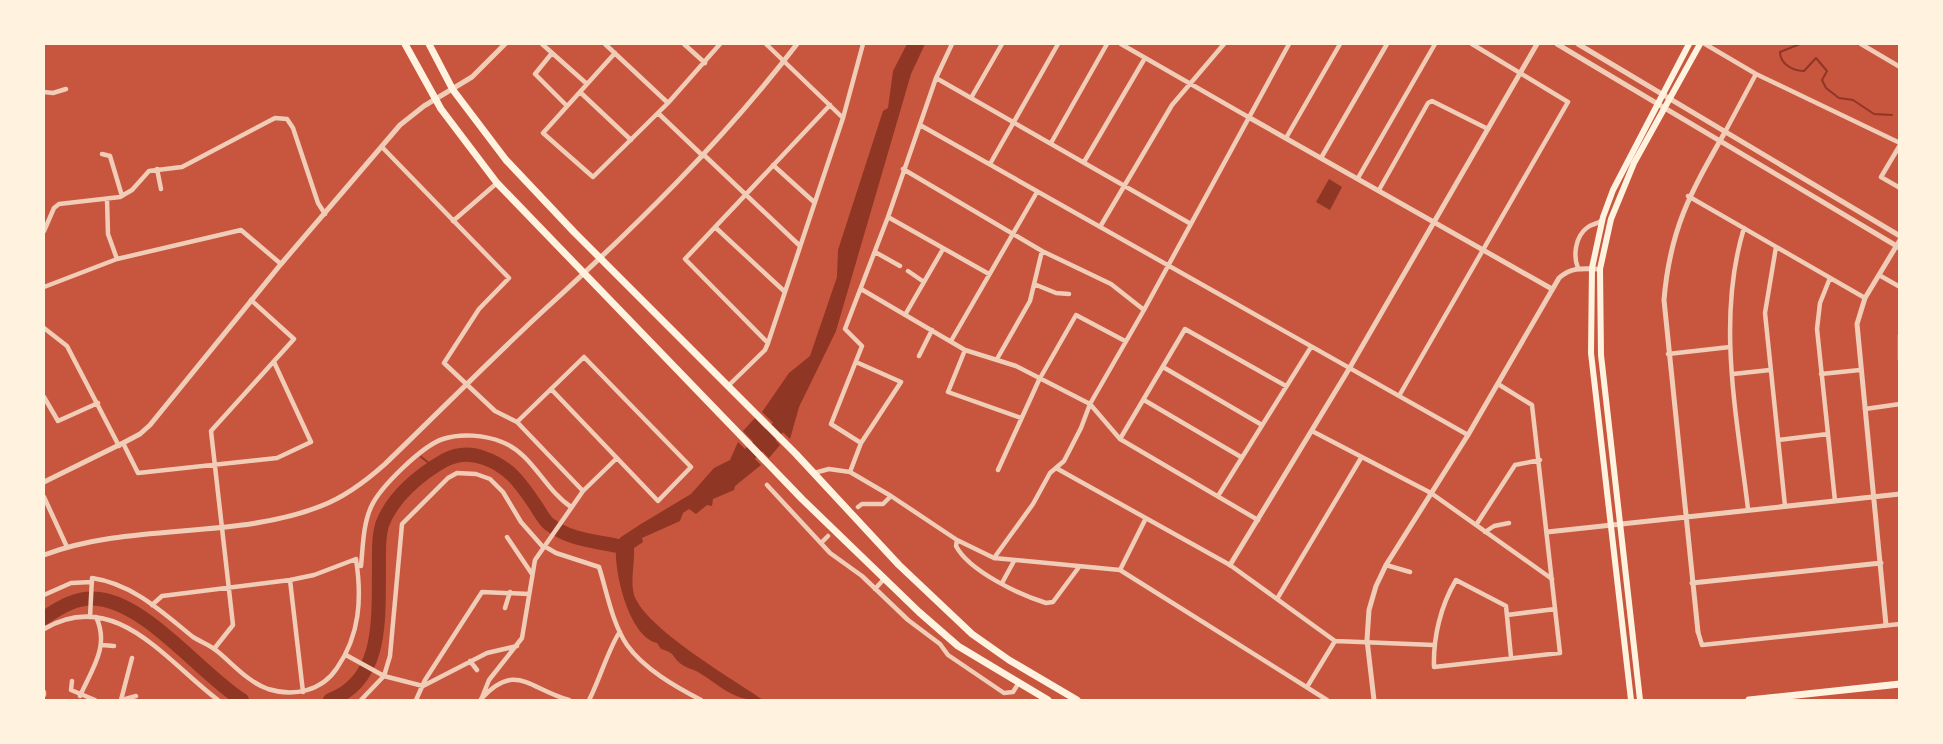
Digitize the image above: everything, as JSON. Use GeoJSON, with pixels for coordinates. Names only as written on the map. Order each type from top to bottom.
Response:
{"type":"FeatureCollection","features":[{"type":"Feature","properties":{"kind":"highway"},"geometry":{"type":"LineString","coordinates":[[405,44],[435,99],[497,183],[835,533],[958,646],[1048,700]]}},
{"type":"Feature","properties":{"kind":"highway"},"geometry":{"type":"LineString","coordinates":[[429,44],[453,90],[506,160],[796,454],[899,565],[972,634],[1028,673],[1077,700]]}},
{"type":"Feature","properties":{"kind":"highway"},"geometry":{"type":"LineString","coordinates":[[1749,700],[1899,684]]}},
{"type":"Feature","properties":{"kind":"main road"},"geometry":{"type":"LineString","coordinates":[[1631,700],[1591,353],[1592,268],[1602,220],[1612,190],[1689,44]]}},
{"type":"Feature","properties":{"kind":"main road"},"geometry":{"type":"LineString","coordinates":[[1640,700],[1601,355],[1600,269],[1611,219],[1620,193],[1700,44]]}},
{"type":"Feature","properties":{"kind":"street"},"geometry":{"type":"LineString","coordinates":[[44,482],[140,434],[150,425],[281,264],[400,125],[486,66],[505,44]]}},
{"type":"Feature","properties":{"kind":"street"},"geometry":{"type":"LineString","coordinates":[[542,44],[587,84]]}},
{"type":"Feature","properties":{"kind":"street"},"geometry":{"type":"LineString","coordinates":[[605,44],[668,103]]}},
{"type":"Feature","properties":{"kind":"street"},"geometry":{"type":"LineString","coordinates":[[684,44],[705,63]]}},
{"type":"Feature","properties":{"kind":"street"},"geometry":{"type":"LineString","coordinates":[[615,53],[543,133],[593,177],[668,103],[720,44]]}},
{"type":"Feature","properties":{"kind":"street"},"geometry":{"type":"LineString","coordinates":[[766,44],[843,117]]}},
{"type":"Feature","properties":{"kind":"street"},"geometry":{"type":"LineString","coordinates":[[44,555],[92,541],[271,520],[306,511],[357,487],[385,464],[585,274],[704,155],[797,44]]}},
{"type":"Feature","properties":{"kind":"street"},"geometry":{"type":"LineString","coordinates":[[728,386],[765,350],[768,343],[843,117],[863,44]]}},
{"type":"Feature","properties":{"kind":"street"},"geometry":{"type":"LineString","coordinates":[[861,443],[831,424],[862,346],[845,329],[888,218],[936,78],[952,44]]}},
{"type":"Feature","properties":{"kind":"street"},"geometry":{"type":"LineString","coordinates":[[971,98],[1002,44]]}},
{"type":"Feature","properties":{"kind":"street"},"geometry":{"type":"LineString","coordinates":[[990,164],[1058,44]]}},
{"type":"Feature","properties":{"kind":"street"},"geometry":{"type":"LineString","coordinates":[[1051,143],[1107,44]]}},
{"type":"Feature","properties":{"kind":"street"},"geometry":{"type":"LineString","coordinates":[[1120,44],[1552,289]]}},
{"type":"Feature","properties":{"kind":"street"},"geometry":{"type":"LineString","coordinates":[[1100,227],[1172,105],[1222,44]]}},
{"type":"Feature","properties":{"kind":"street"},"geometry":{"type":"LineString","coordinates":[[994,558],[1056,468],[1064,461],[1090,404],[1289,44]]}},
{"type":"Feature","properties":{"kind":"street"},"geometry":{"type":"LineString","coordinates":[[1286,138],[1340,44]]}},
{"type":"Feature","properties":{"kind":"street"},"geometry":{"type":"LineString","coordinates":[[1322,158],[1387,44]]}},
{"type":"Feature","properties":{"kind":"street"},"geometry":{"type":"LineString","coordinates":[[1358,178],[1436,44]]}},
{"type":"Feature","properties":{"kind":"street"},"geometry":{"type":"LineString","coordinates":[[1399,396],[1568,102],[1472,44]]}},
{"type":"Feature","properties":{"kind":"street"},"geometry":{"type":"LineString","coordinates":[[1230,565],[1349,369],[1537,44]]}},
{"type":"Feature","properties":{"kind":"street"},"geometry":{"type":"LineString","coordinates":[[1557,44],[1899,242]]}},
{"type":"Feature","properties":{"kind":"street"},"geometry":{"type":"LineString","coordinates":[[1578,44],[1725,132],[1899,242]]}},
{"type":"Feature","properties":{"kind":"street"},"geometry":{"type":"LineString","coordinates":[[1705,44],[1756,74],[1899,144],[1881,177],[1899,188]]}},
{"type":"Feature","properties":{"kind":"street"},"geometry":{"type":"LineString","coordinates":[[1861,44],[1899,67]]}},
{"type":"Feature","properties":{"kind":"street"},"geometry":{"type":"LineString","coordinates":[[1873,51],[1878,44]]}},
{"type":"Feature","properties":{"kind":"street"},"geometry":{"type":"LineString","coordinates":[[552,53],[535,74],[567,106]]}},
{"type":"Feature","properties":{"kind":"street"},"geometry":{"type":"LineString","coordinates":[[1084,162],[1145,58]]}},
{"type":"Feature","properties":{"kind":"street"},"geometry":{"type":"LineString","coordinates":[[1756,74],[1688,196],[1674,238],[1666,276],[1665,324],[1698,632],[1702,645],[1899,624]]}},
{"type":"Feature","properties":{"kind":"street"},"geometry":{"type":"LineString","coordinates":[[936,78],[1191,224]]}},
{"type":"Feature","properties":{"kind":"street"},"geometry":{"type":"LineString","coordinates":[[44,92],[66,89]]}},
{"type":"Feature","properties":{"kind":"street"},"geometry":{"type":"LineString","coordinates":[[580,92],[631,140]]}},
{"type":"Feature","properties":{"kind":"street"},"geometry":{"type":"LineString","coordinates":[[1379,190],[1428,104],[1432,101],[1488,129]]}},
{"type":"Feature","properties":{"kind":"street"},"geometry":{"type":"LineString","coordinates":[[768,343],[685,259],[830,105]]}},
{"type":"Feature","properties":{"kind":"street"},"geometry":{"type":"LineString","coordinates":[[658,113],[799,245]]}},
{"type":"Feature","properties":{"kind":"street"},"geometry":{"type":"LineString","coordinates":[[44,231],[54,208],[59,204],[122,196],[132,190],[143,175],[157,169],[182,167],[275,118],[287,119],[293,128],[318,203],[325,214]]}},
{"type":"Feature","properties":{"kind":"street"},"geometry":{"type":"LineString","coordinates":[[920,125],[1468,435]]}},
{"type":"Feature","properties":{"kind":"street"},"geometry":{"type":"LineString","coordinates":[[382,147],[509,278],[479,309],[444,363],[495,411],[516,422],[583,491]]}},
{"type":"Feature","properties":{"kind":"street"},"geometry":{"type":"LineString","coordinates":[[102,154],[110,156],[122,196]]}},
{"type":"Feature","properties":{"kind":"street"},"geometry":{"type":"LineString","coordinates":[[773,165],[814,202]]}},
{"type":"Feature","properties":{"kind":"street"},"geometry":{"type":"LineString","coordinates":[[157,169],[161,189]]}},
{"type":"Feature","properties":{"kind":"street"},"geometry":{"type":"LineString","coordinates":[[903,169],[1042,251],[1111,284],[1144,310]]}},
{"type":"Feature","properties":{"kind":"street"},"geometry":{"type":"LineString","coordinates":[[453,222],[497,183]]}},
{"type":"Feature","properties":{"kind":"street"},"geometry":{"type":"LineString","coordinates":[[951,341],[1037,192]]}},
{"type":"Feature","properties":{"kind":"street"},"geometry":{"type":"LineString","coordinates":[[1688,196],[1865,298]]}},
{"type":"Feature","properties":{"kind":"street"},"geometry":{"type":"LineString","coordinates":[[107,199],[108,234],[117,259]]}},
{"type":"Feature","properties":{"kind":"street"},"geometry":{"type":"LineString","coordinates":[[888,218],[989,274]]}},
{"type":"Feature","properties":{"kind":"street"},"geometry":{"type":"LineString","coordinates":[[1578,268],[1574,253],[1580,238],[1586,228],[1602,220]]}},
{"type":"Feature","properties":{"kind":"street"},"geometry":{"type":"LineString","coordinates":[[714,227],[784,291]]}},
{"type":"Feature","properties":{"kind":"street"},"geometry":{"type":"LineString","coordinates":[[1744,228],[1737,251],[1729,298],[1730,347],[1748,509]]}},
{"type":"Feature","properties":{"kind":"street"},"geometry":{"type":"LineString","coordinates":[[44,287],[117,259],[241,230],[281,264]]}},
{"type":"Feature","properties":{"kind":"street"},"geometry":{"type":"LineString","coordinates":[[1886,625],[1857,324],[1865,298],[1899,242]]}},
{"type":"Feature","properties":{"kind":"street"},"geometry":{"type":"LineString","coordinates":[[1776,247],[1765,314],[1785,506]]}},
{"type":"Feature","properties":{"kind":"street"},"geometry":{"type":"LineString","coordinates":[[905,315],[944,249]]}},
{"type":"Feature","properties":{"kind":"street"},"geometry":{"type":"LineString","coordinates":[[997,359],[1030,301],[1042,251]]}},
{"type":"Feature","properties":{"kind":"street"},"geometry":{"type":"LineString","coordinates":[[875,252],[900,266]]}},
{"type":"Feature","properties":{"kind":"street"},"geometry":{"type":"LineString","coordinates":[[1374,700],[1367,640],[1369,610],[1386,565],[1468,435],[1552,289],[1566,271],[1578,268],[1600,269]]}},
{"type":"Feature","properties":{"kind":"street"},"geometry":{"type":"LineString","coordinates":[[908,271],[924,282]]}},
{"type":"Feature","properties":{"kind":"street"},"geometry":{"type":"LineString","coordinates":[[1879,275],[1899,287]]}},
{"type":"Feature","properties":{"kind":"street"},"geometry":{"type":"LineString","coordinates":[[1830,278],[1818,316],[1821,374],[1835,501]]}},
{"type":"Feature","properties":{"kind":"street"},"geometry":{"type":"LineString","coordinates":[[1034,284],[1056,293],[1069,294]]}},
{"type":"Feature","properties":{"kind":"street"},"geometry":{"type":"LineString","coordinates":[[861,290],[965,350],[1016,366],[1039,380],[1090,404],[1120,439],[1258,520]]}},
{"type":"Feature","properties":{"kind":"street"},"geometry":{"type":"LineString","coordinates":[[214,649],[233,625],[211,431],[294,339],[251,300]]}},
{"type":"Feature","properties":{"kind":"street"},"geometry":{"type":"LineString","coordinates":[[998,470],[1039,380],[1076,315],[1125,341]]}},
{"type":"Feature","properties":{"kind":"street"},"geometry":{"type":"LineString","coordinates":[[44,328],[67,346],[138,473],[276,458],[311,442],[273,362]]}},
{"type":"Feature","properties":{"kind":"street"},"geometry":{"type":"LineString","coordinates":[[1120,439],[1185,329],[1286,386]]}},
{"type":"Feature","properties":{"kind":"street"},"geometry":{"type":"LineString","coordinates":[[919,356],[932,330]]}},
{"type":"Feature","properties":{"kind":"street"},"geometry":{"type":"LineString","coordinates":[[1899,335],[1899,360]]}},
{"type":"Feature","properties":{"kind":"street"},"geometry":{"type":"LineString","coordinates":[[1218,496],[1311,346]]}},
{"type":"Feature","properties":{"kind":"street"},"geometry":{"type":"LineString","coordinates":[[1668,354],[1730,347]]}},
{"type":"Feature","properties":{"kind":"street"},"geometry":{"type":"LineString","coordinates":[[965,350],[948,392],[1021,418]]}},
{"type":"Feature","properties":{"kind":"street"},"geometry":{"type":"LineString","coordinates":[[516,422],[584,357],[691,467],[658,501],[551,389]]}},
{"type":"Feature","properties":{"kind":"street"},"geometry":{"type":"LineString","coordinates":[[850,472],[861,443],[901,382],[855,362]]}},
{"type":"Feature","properties":{"kind":"street"},"geometry":{"type":"LineString","coordinates":[[1163,367],[1262,425]]}},
{"type":"Feature","properties":{"kind":"street"},"geometry":{"type":"LineString","coordinates":[[1733,374],[1770,370]]}},
{"type":"Feature","properties":{"kind":"street"},"geometry":{"type":"LineString","coordinates":[[1821,374],[1860,370]]}},
{"type":"Feature","properties":{"kind":"street"},"geometry":{"type":"LineString","coordinates":[[1498,384],[1532,405],[1560,653],[1434,667],[1434,645],[1443,608],[1456,580],[1506,606],[1511,657]]}},
{"type":"Feature","properties":{"kind":"street"},"geometry":{"type":"LineString","coordinates":[[44,397],[58,422],[98,403]]}},
{"type":"Feature","properties":{"kind":"street"},"geometry":{"type":"LineString","coordinates":[[1144,400],[1241,457]]}},
{"type":"Feature","properties":{"kind":"street"},"geometry":{"type":"LineString","coordinates":[[1865,409],[1899,404]]}},
{"type":"Feature","properties":{"kind":"street"},"geometry":{"type":"LineString","coordinates":[[1312,431],[1431,493],[1552,579]]}},
{"type":"Feature","properties":{"kind":"street"},"geometry":{"type":"LineString","coordinates":[[1778,440],[1828,434]]}},
{"type":"Feature","properties":{"kind":"street"},"geometry":{"type":"LineString","coordinates":[[361,566],[365,526],[378,494],[410,462],[443,439],[465,436],[508,445],[530,464],[554,494],[571,507]]}},
{"type":"Feature","properties":{"kind":"street"},"geometry":{"type":"LineString","coordinates":[[481,700],[489,680],[517,646],[525,627],[535,560],[583,491],[617,458]]}},
{"type":"Feature","properties":{"kind":"street"},"geometry":{"type":"LineString","coordinates":[[1277,598],[1361,458]]}},
{"type":"Feature","properties":{"kind":"street"},"geometry":{"type":"LineString","coordinates":[[1476,525],[1515,465],[1540,460]]}},
{"type":"Feature","properties":{"kind":"street"},"geometry":{"type":"LineString","coordinates":[[1056,468],[1230,565],[1335,641],[1367,640],[1434,645]]}},
{"type":"Feature","properties":{"kind":"street"},"geometry":{"type":"LineString","coordinates":[[814,473],[829,469],[850,472],[957,540],[994,558],[1120,570],[1327,700]]}},
{"type":"Feature","properties":{"kind":"street"},"geometry":{"type":"LineString","coordinates":[[361,700],[383,675],[390,656],[402,524],[448,478],[457,473],[476,474],[490,479],[503,492],[520,522],[544,545],[556,553],[584,560],[599,567],[621,632],[639,658],[701,700]]}},
{"type":"Feature","properties":{"kind":"street"},"geometry":{"type":"LineString","coordinates":[[766,485],[830,553],[875,589],[908,620],[940,644],[948,655],[1004,693],[1013,692],[1018,684]]}},
{"type":"Feature","properties":{"kind":"street"},"geometry":{"type":"LineString","coordinates":[[1547,532],[1899,494]]}},
{"type":"Feature","properties":{"kind":"street"},"geometry":{"type":"LineString","coordinates":[[858,507],[862,504],[883,504],[891,496]]}},
{"type":"Feature","properties":{"kind":"street"},"geometry":{"type":"LineString","coordinates":[[44,497],[67,547]]}},
{"type":"Feature","properties":{"kind":"street"},"geometry":{"type":"LineString","coordinates":[[1120,570],[1145,519]]}},
{"type":"Feature","properties":{"kind":"street"},"geometry":{"type":"LineString","coordinates":[[1485,532],[1494,526],[1509,523]]}},
{"type":"Feature","properties":{"kind":"street"},"geometry":{"type":"LineString","coordinates":[[821,543],[828,536]]}},
{"type":"Feature","properties":{"kind":"street"},"geometry":{"type":"LineString","coordinates":[[507,537],[532,574]]}},
{"type":"Feature","properties":{"kind":"street"},"geometry":{"type":"LineString","coordinates":[[957,540],[956,546],[966,560],[1002,583],[1036,600],[1051,603],[1079,567]]}},
{"type":"Feature","properties":{"kind":"street"},"geometry":{"type":"LineString","coordinates":[[80,696],[102,645],[92,616],[92,578],[109,580],[126,587],[261,685],[284,692],[303,692],[321,685],[334,674],[348,656],[355,634],[358,612],[359,580],[356,559],[314,575],[162,596],[152,604]]}},
{"type":"Feature","properties":{"kind":"street"},"geometry":{"type":"LineString","coordinates":[[1002,583],[1014,561]]}},
{"type":"Feature","properties":{"kind":"street"},"geometry":{"type":"LineString","coordinates":[[1692,583],[1881,562]]}},
{"type":"Feature","properties":{"kind":"street"},"geometry":{"type":"LineString","coordinates":[[1386,565],[1410,572]]}},
{"type":"Feature","properties":{"kind":"street"},"geometry":{"type":"LineString","coordinates":[[875,589],[884,579]]}},
{"type":"Feature","properties":{"kind":"street"},"geometry":{"type":"LineString","coordinates":[[290,580],[303,692]]}},
{"type":"Feature","properties":{"kind":"street"},"geometry":{"type":"LineString","coordinates":[[44,595],[71,584],[92,583]]}},
{"type":"Feature","properties":{"kind":"street"},"geometry":{"type":"LineString","coordinates":[[416,700],[480,593],[484,590],[529,594]]}},
{"type":"Feature","properties":{"kind":"street"},"geometry":{"type":"LineString","coordinates":[[505,608],[510,592]]}},
{"type":"Feature","properties":{"kind":"street"},"geometry":{"type":"LineString","coordinates":[[1507,615],[1555,609]]}},
{"type":"Feature","properties":{"kind":"street"},"geometry":{"type":"LineString","coordinates":[[44,629],[60,620],[92,616],[110,619],[127,626],[218,700]]}},
{"type":"Feature","properties":{"kind":"street"},"geometry":{"type":"LineString","coordinates":[[589,700],[606,665],[614,641],[621,632]]}},
{"type":"Feature","properties":{"kind":"street"},"geometry":{"type":"LineString","coordinates":[[1307,687],[1335,641]]}},
{"type":"Feature","properties":{"kind":"street"},"geometry":{"type":"LineString","coordinates":[[102,645],[114,646]]}},
{"type":"Feature","properties":{"kind":"street"},"geometry":{"type":"LineString","coordinates":[[348,656],[383,675],[423,686],[487,653],[517,646]]}},
{"type":"Feature","properties":{"kind":"street"},"geometry":{"type":"LineString","coordinates":[[132,658],[121,700],[136,696]]}},
{"type":"Feature","properties":{"kind":"street"},"geometry":{"type":"LineString","coordinates":[[470,661],[477,670]]}},
{"type":"Feature","properties":{"kind":"street"},"geometry":{"type":"LineString","coordinates":[[481,700],[495,685],[507,678],[529,683],[568,700]]}},
{"type":"Feature","properties":{"kind":"street"},"geometry":{"type":"LineString","coordinates":[[72,681],[71,690],[80,696],[94,700]]}},
{"type":"Feature","properties":{"kind":"shaded area"},"geometry":{"type":"Polygon","coordinates":[[[907,44],[925,44],[911,74],[836,331],[799,407],[790,439],[762,412],[789,373],[810,356],[837,277],[838,250],[883,111],[888,108],[893,71],[907,44]]]}},
{"type":"Feature","properties":{"kind":"shaded area"},"geometry":{"type":"Polygon","coordinates":[[[1329,179],[1342,187],[1330,210],[1316,202],[1329,179]]]}},
{"type":"Feature","properties":{"kind":"shaded area"},"geometry":{"type":"Polygon","coordinates":[[[755,418],[780,445],[769,458],[743,431],[755,418]]]}},
{"type":"Feature","properties":{"kind":"shaded area"},"geometry":{"type":"Polygon","coordinates":[[[738,442],[761,465],[735,486],[734,490],[713,499],[712,506],[707,505],[696,514],[689,509],[683,513],[680,521],[642,538],[643,542],[634,548],[633,589],[642,608],[672,638],[763,700],[735,696],[683,665],[671,653],[661,649],[657,643],[647,638],[638,629],[625,602],[618,572],[616,547],[599,544],[607,540],[616,543],[621,537],[691,494],[714,468],[730,460],[738,442]]]}},
{"type":"Feature","properties":{"kind":"waterway"},"geometry":{"type":"LineString","coordinates":[[1800,44],[1780,52],[1782,60],[1788,66],[1804,71],[1816,58],[1827,71],[1822,80],[1826,88],[1839,98],[1853,100],[1874,114],[1892,115]]}},
{"type":"Feature","properties":{"kind":"waterway"},"geometry":{"type":"LineString","coordinates":[[737,466],[785,421],[789,414]]}},
{"type":"Feature","properties":{"kind":"waterway"},"geometry":{"type":"LineString","coordinates":[[330,700],[348,690],[361,677],[375,644],[378,624],[379,550],[382,525],[393,505],[408,487],[445,460],[454,456],[469,455],[479,456],[493,462],[514,477],[549,524],[574,537],[618,546]]}},
{"type":"Feature","properties":{"kind":"waterway"},"geometry":{"type":"LineString","coordinates":[[421,457],[434,467]]}},
{"type":"Feature","properties":{"kind":"waterway"},"geometry":{"type":"LineString","coordinates":[[44,618],[63,606],[84,599],[99,599],[118,604],[155,627],[242,700]]}}]}
